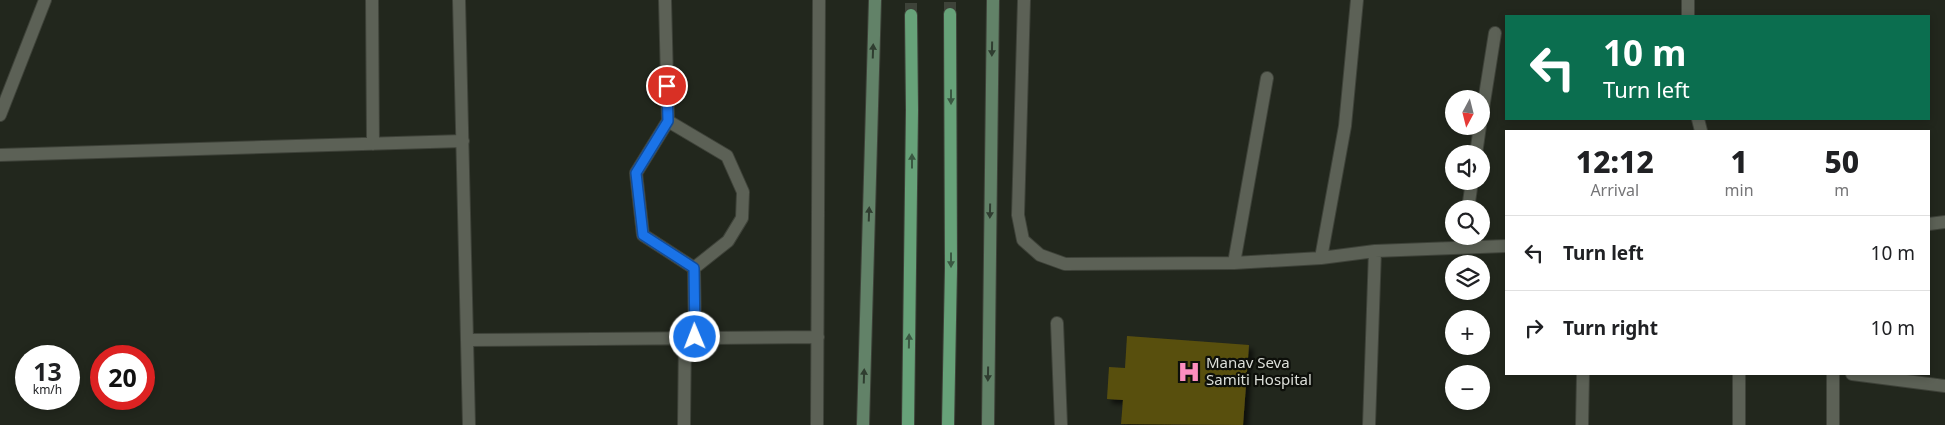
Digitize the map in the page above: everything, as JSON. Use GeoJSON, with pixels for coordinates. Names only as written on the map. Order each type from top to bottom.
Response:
{"type":"FeatureCollection","features":[{"type":"Feature","properties":{"kind":"main road"},"geometry":{"type":"LineString","coordinates":[[948,425],[951,259],[950,14]]}},
{"type":"Feature","properties":{"kind":"main road"},"geometry":{"type":"LineString","coordinates":[[908,425],[912,110],[910,15]]}},
{"type":"Feature","properties":{"kind":"street"},"geometry":{"type":"LineString","coordinates":[[0,115],[45,0]]}},
{"type":"Feature","properties":{"kind":"street"},"geometry":{"type":"LineString","coordinates":[[372,0],[373,144]]}},
{"type":"Feature","properties":{"kind":"street"},"geometry":{"type":"LineString","coordinates":[[459,0],[469,425]]}},
{"type":"Feature","properties":{"kind":"street"},"geometry":{"type":"LineString","coordinates":[[666,0],[668,121],[636,173],[643,235],[694,268]]}},
{"type":"Feature","properties":{"kind":"street"},"geometry":{"type":"LineString","coordinates":[[817,425],[819,0]]}},
{"type":"Feature","properties":{"kind":"street"},"geometry":{"type":"LineString","coordinates":[[863,425],[875,0]]}},
{"type":"Feature","properties":{"kind":"street"},"geometry":{"type":"LineString","coordinates":[[988,425],[993,0]]}},
{"type":"Feature","properties":{"kind":"street"},"geometry":{"type":"LineString","coordinates":[[1024,0],[1018,215],[1024,240],[1040,255],[1065,264],[1234,263],[1321,258],[1445,244]]}},
{"type":"Feature","properties":{"kind":"street"},"geometry":{"type":"LineString","coordinates":[[1321,258],[1345,126],[1357,0]]}},
{"type":"Feature","properties":{"kind":"street"},"geometry":{"type":"LineString","coordinates":[[1688,0],[1688,15]]}},
{"type":"Feature","properties":{"kind":"street"},"geometry":{"type":"LineString","coordinates":[[1486,90],[1495,33]]}},
{"type":"Feature","properties":{"kind":"street"},"geometry":{"type":"LineString","coordinates":[[1234,263],[1266,78]]}},
{"type":"Feature","properties":{"kind":"street"},"geometry":{"type":"LineString","coordinates":[[668,121],[727,156],[743,192],[742,218],[728,241],[694,268],[684,425]]}},
{"type":"Feature","properties":{"kind":"street"},"geometry":{"type":"LineString","coordinates":[[0,156],[463,141]]}},
{"type":"Feature","properties":{"kind":"street"},"geometry":{"type":"LineString","coordinates":[[1930,224],[1945,222]]}},
{"type":"Feature","properties":{"kind":"street"},"geometry":{"type":"LineString","coordinates":[[1490,245],[1505,246]]}},
{"type":"Feature","properties":{"kind":"street"},"geometry":{"type":"LineString","coordinates":[[1369,425],[1374,251]]}},
{"type":"Feature","properties":{"kind":"street"},"geometry":{"type":"LineString","coordinates":[[1057,323],[1061,425]]}},
{"type":"Feature","properties":{"kind":"street"},"geometry":{"type":"LineString","coordinates":[[468,340],[818,337]]}},
{"type":"Feature","properties":{"kind":"street"},"geometry":{"type":"LineString","coordinates":[[1582,425],[1583,375]]}},
{"type":"Feature","properties":{"kind":"street"},"geometry":{"type":"LineString","coordinates":[[1739,375],[1739,425]]}},
{"type":"Feature","properties":{"kind":"street"},"geometry":{"type":"LineString","coordinates":[[1833,375],[1834,425]]}},
{"type":"Feature","properties":{"kind":"street"},"geometry":{"type":"LineString","coordinates":[[1860,375],[1945,386]]}},
{"type":"Feature","properties":{"kind":"building"},"geometry":{"type":"Polygon","coordinates":[[[1127,336],[1249,345],[1243,425],[1121,424],[1123,400],[1107,399],[1109,367],[1125,368],[1127,336]]]}},
{"type":"Feature","properties":{"kind":"tunnel"},"geometry":{"type":"LineString","coordinates":[[911,0],[911,15]]}},
{"type":"Feature","properties":{"kind":"tunnel"},"geometry":{"type":"LineString","coordinates":[[950,0],[950,14]]}},
{"type":"Feature","properties":{"kind":"place","name":"Manav Seva Samiti Hospital"},"geometry":{"type":"Point","coordinates":[1189,372]}},
{"type":"Feature","properties":{"kind":"route"},"geometry":{"type":"LineString","coordinates":[[667,86],[668,121],[636,173],[643,235],[694,268],[695,337]]}}]}
